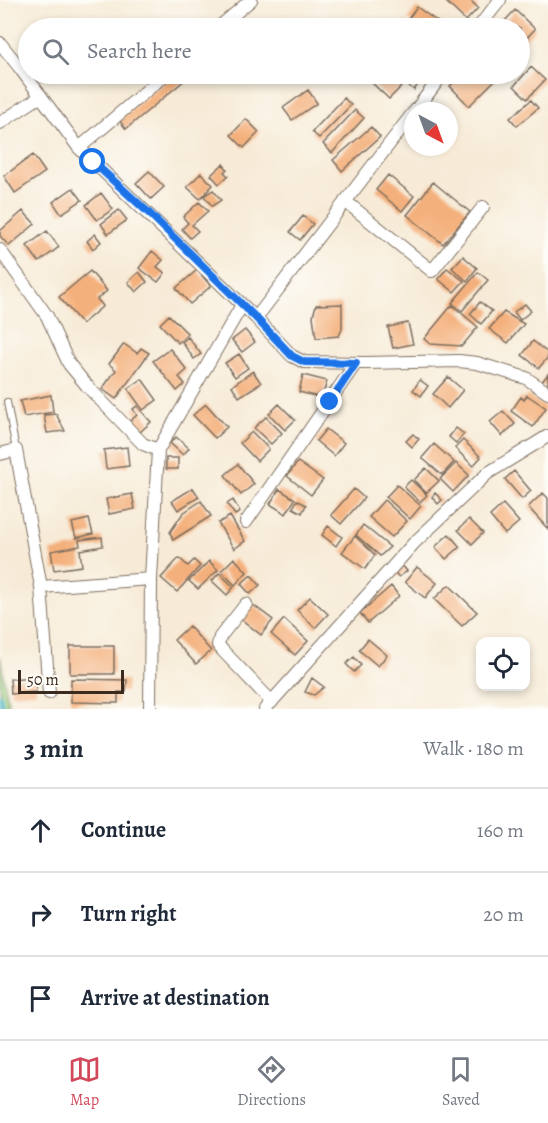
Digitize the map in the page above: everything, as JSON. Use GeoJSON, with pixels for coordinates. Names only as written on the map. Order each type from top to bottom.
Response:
{"type":"FeatureCollection","features":[{"type":"Feature","properties":{"kind":"street"},"geometry":{"type":"LineString","coordinates":[[230,18],[251,0]]}},
{"type":"Feature","properties":{"kind":"street"},"geometry":{"type":"LineString","coordinates":[[486,18],[500,0]]}},
{"type":"Feature","properties":{"kind":"street"},"geometry":{"type":"LineString","coordinates":[[0,43],[18,66]]}},
{"type":"Feature","properties":{"kind":"street"},"geometry":{"type":"LineString","coordinates":[[32,84],[79,148],[151,215],[292,356],[304,362],[459,361],[477,363],[526,378],[548,393]]}},
{"type":"Feature","properties":{"kind":"street"},"geometry":{"type":"LineString","coordinates":[[79,148],[154,84]]}},
{"type":"Feature","properties":{"kind":"street"},"geometry":{"type":"LineString","coordinates":[[422,102],[435,84]]}},
{"type":"Feature","properties":{"kind":"street"},"geometry":{"type":"LineString","coordinates":[[0,123],[41,96]]}},
{"type":"Feature","properties":{"kind":"street"},"geometry":{"type":"LineString","coordinates":[[256,318],[404,125]]}},
{"type":"Feature","properties":{"kind":"street"},"geometry":{"type":"LineString","coordinates":[[345,201],[432,271],[483,207]]}},
{"type":"Feature","properties":{"kind":"street"},"geometry":{"type":"LineString","coordinates":[[0,250],[47,316],[69,364],[143,444],[158,450]]}},
{"type":"Feature","properties":{"kind":"street"},"geometry":{"type":"LineString","coordinates":[[150,709],[151,579],[158,450],[242,305]]}},
{"type":"Feature","properties":{"kind":"street"},"geometry":{"type":"LineString","coordinates":[[246,522],[356,363]]}},
{"type":"Feature","properties":{"kind":"street"},"geometry":{"type":"LineString","coordinates":[[246,604],[220,637],[218,645],[268,706],[422,535],[488,473],[548,436]]}},
{"type":"Feature","properties":{"kind":"street"},"geometry":{"type":"LineString","coordinates":[[0,454],[16,450],[41,587],[49,693]]}},
{"type":"Feature","properties":{"kind":"street"},"geometry":{"type":"LineString","coordinates":[[41,587],[151,579]]}},
{"type":"Feature","properties":{"kind":"lane"},"geometry":{"type":"LineString","coordinates":[[7,402],[16,450]]}},
{"type":"Feature","properties":{"kind":"green space"},"geometry":{"type":"Polygon","coordinates":[[[0,656],[9,709],[0,709],[0,656]]]}},
{"type":"Feature","properties":{"kind":"building"},"geometry":{"type":"Polygon","coordinates":[[[444,0],[470,0],[478,8],[469,18],[463,18],[444,0]]]}},
{"type":"Feature","properties":{"kind":"building"},"geometry":{"type":"Polygon","coordinates":[[[417,7],[432,18],[409,18],[417,7]]]}},
{"type":"Feature","properties":{"kind":"building"},"geometry":{"type":"Polygon","coordinates":[[[515,10],[523,18],[508,18],[515,10]]]}},
{"type":"Feature","properties":{"kind":"building"},"geometry":{"type":"Polygon","coordinates":[[[530,24],[535,29],[530,34],[530,24]]]}},
{"type":"Feature","properties":{"kind":"building"},"geometry":{"type":"Polygon","coordinates":[[[530,68],[545,80],[527,99],[514,86],[530,84],[530,68]]]}},
{"type":"Feature","properties":{"kind":"building"},"geometry":{"type":"Polygon","coordinates":[[[162,84],[180,84],[126,129],[119,120],[162,84]]]}},
{"type":"Feature","properties":{"kind":"building"},"geometry":{"type":"Polygon","coordinates":[[[373,84],[400,84],[402,86],[389,99],[373,84]]]}},
{"type":"Feature","properties":{"kind":"building"},"geometry":{"type":"Polygon","coordinates":[[[406,84],[418,84],[414,90],[406,84]]]}},
{"type":"Feature","properties":{"kind":"building"},"geometry":{"type":"Polygon","coordinates":[[[452,84],[491,84],[469,106],[450,86],[452,84]]]}},
{"type":"Feature","properties":{"kind":"building"},"geometry":{"type":"Polygon","coordinates":[[[308,90],[317,103],[292,120],[283,108],[308,90]]]}},
{"type":"Feature","properties":{"kind":"building"},"geometry":{"type":"Polygon","coordinates":[[[344,98],[351,105],[319,138],[312,132],[344,98]]]}},
{"type":"Feature","properties":{"kind":"building"},"geometry":{"type":"Polygon","coordinates":[[[531,100],[538,108],[517,126],[510,118],[531,100]]]}},
{"type":"Feature","properties":{"kind":"building"},"geometry":{"type":"Polygon","coordinates":[[[355,110],[364,118],[332,153],[323,144],[355,110]]]}},
{"type":"Feature","properties":{"kind":"building"},"geometry":{"type":"Polygon","coordinates":[[[246,119],[259,132],[244,148],[231,135],[246,119]]]}},
{"type":"Feature","properties":{"kind":"building"},"geometry":{"type":"Polygon","coordinates":[[[371,127],[380,137],[342,171],[333,160],[371,127]]]}},
{"type":"Feature","properties":{"kind":"building"},"geometry":{"type":"Polygon","coordinates":[[[33,155],[45,172],[15,193],[4,176],[33,155]]]}},
{"type":"Feature","properties":{"kind":"building"},"geometry":{"type":"Polygon","coordinates":[[[223,164],[227,169],[224,172],[228,176],[219,184],[211,175],[223,164]]]}},
{"type":"Feature","properties":{"kind":"building"},"geometry":{"type":"Polygon","coordinates":[[[149,171],[164,187],[151,199],[136,183],[149,171]]]}},
{"type":"Feature","properties":{"kind":"building"},"geometry":{"type":"Polygon","coordinates":[[[201,173],[213,185],[200,199],[187,187],[201,173]]]}},
{"type":"Feature","properties":{"kind":"building"},"geometry":{"type":"Polygon","coordinates":[[[388,175],[414,196],[402,211],[376,190],[388,175]]]}},
{"type":"Feature","properties":{"kind":"building"},"geometry":{"type":"Polygon","coordinates":[[[433,182],[470,212],[443,244],[407,215],[433,182]]]}},
{"type":"Feature","properties":{"kind":"building"},"geometry":{"type":"Polygon","coordinates":[[[73,188],[82,200],[61,214],[53,202],[73,188]]]}},
{"type":"Feature","properties":{"kind":"building"},"geometry":{"type":"Polygon","coordinates":[[[213,190],[221,200],[212,206],[204,196],[213,190]]]}},
{"type":"Feature","properties":{"kind":"building"},"geometry":{"type":"Polygon","coordinates":[[[101,193],[113,209],[97,220],[86,205],[101,193]]]}},
{"type":"Feature","properties":{"kind":"building"},"geometry":{"type":"Polygon","coordinates":[[[199,202],[208,211],[192,225],[198,231],[190,238],[182,229],[188,223],[183,217],[199,202]]]}},
{"type":"Feature","properties":{"kind":"building"},"geometry":{"type":"Polygon","coordinates":[[[119,210],[127,220],[108,234],[101,224],[119,210]]]}},
{"type":"Feature","properties":{"kind":"building"},"geometry":{"type":"Polygon","coordinates":[[[23,211],[35,224],[9,246],[0,236],[0,231],[23,211]]]}},
{"type":"Feature","properties":{"kind":"building"},"geometry":{"type":"Polygon","coordinates":[[[303,216],[313,224],[300,240],[290,232],[303,216]]]}},
{"type":"Feature","properties":{"kind":"building"},"geometry":{"type":"Polygon","coordinates":[[[47,231],[59,247],[39,262],[27,246],[47,231]]]}},
{"type":"Feature","properties":{"kind":"building"},"geometry":{"type":"Polygon","coordinates":[[[95,234],[101,242],[93,249],[87,241],[95,234]]]}},
{"type":"Feature","properties":{"kind":"building"},"geometry":{"type":"Polygon","coordinates":[[[152,251],[163,260],[157,267],[165,273],[158,282],[139,268],[152,251]]]}},
{"type":"Feature","properties":{"kind":"building"},"geometry":{"type":"Polygon","coordinates":[[[463,256],[477,268],[467,281],[452,268],[463,256]]]}},
{"type":"Feature","properties":{"kind":"building"},"geometry":{"type":"Polygon","coordinates":[[[447,268],[464,281],[454,292],[438,279],[447,268]]]}},
{"type":"Feature","properties":{"kind":"building"},"geometry":{"type":"Polygon","coordinates":[[[197,270],[211,286],[190,304],[176,288],[197,270]]]}},
{"type":"Feature","properties":{"kind":"building"},"geometry":{"type":"Polygon","coordinates":[[[90,271],[107,291],[97,299],[103,306],[82,324],[59,297],[90,271]]]}},
{"type":"Feature","properties":{"kind":"building"},"geometry":{"type":"Polygon","coordinates":[[[139,272],[147,282],[136,292],[128,282],[139,272]]]}},
{"type":"Feature","properties":{"kind":"building"},"geometry":{"type":"Polygon","coordinates":[[[478,272],[488,280],[462,311],[452,303],[478,272]]]}},
{"type":"Feature","properties":{"kind":"building"},"geometry":{"type":"Polygon","coordinates":[[[480,302],[492,311],[481,324],[470,314],[480,302]]]}},
{"type":"Feature","properties":{"kind":"building"},"geometry":{"type":"Polygon","coordinates":[[[342,304],[342,329],[339,336],[316,338],[313,316],[316,305],[342,304]]]}},
{"type":"Feature","properties":{"kind":"building"},"geometry":{"type":"Polygon","coordinates":[[[525,304],[531,311],[520,320],[514,312],[525,304]]]}},
{"type":"Feature","properties":{"kind":"building"},"geometry":{"type":"Polygon","coordinates":[[[452,305],[478,327],[462,346],[430,344],[424,339],[452,305]]]}},
{"type":"Feature","properties":{"kind":"building"},"geometry":{"type":"Polygon","coordinates":[[[504,312],[524,324],[508,343],[489,329],[504,312]]]}},
{"type":"Feature","properties":{"kind":"building"},"geometry":{"type":"Polygon","coordinates":[[[169,315],[188,334],[178,343],[160,324],[169,315]]]}},
{"type":"Feature","properties":{"kind":"building"},"geometry":{"type":"Polygon","coordinates":[[[408,323],[413,344],[393,348],[388,327],[408,323]]]}},
{"type":"Feature","properties":{"kind":"building"},"geometry":{"type":"Polygon","coordinates":[[[245,330],[255,342],[242,352],[232,340],[245,330]]]}},
{"type":"Feature","properties":{"kind":"building"},"geometry":{"type":"Polygon","coordinates":[[[188,337],[201,354],[194,359],[182,342],[188,337]]]}},
{"type":"Feature","properties":{"kind":"building"},"geometry":{"type":"Polygon","coordinates":[[[533,341],[548,353],[548,357],[539,368],[522,355],[533,341]]]}},
{"type":"Feature","properties":{"kind":"building"},"geometry":{"type":"Polygon","coordinates":[[[124,344],[137,353],[141,348],[149,353],[116,399],[102,389],[116,370],[109,364],[124,344]]]}},
{"type":"Feature","properties":{"kind":"building"},"geometry":{"type":"Polygon","coordinates":[[[170,349],[187,370],[179,377],[185,384],[177,391],[153,361],[170,349]]]}},
{"type":"Feature","properties":{"kind":"building"},"geometry":{"type":"Polygon","coordinates":[[[239,354],[248,368],[235,377],[225,363],[239,354]]]}},
{"type":"Feature","properties":{"kind":"building"},"geometry":{"type":"Polygon","coordinates":[[[253,371],[261,383],[239,397],[232,386],[253,371]]]}},
{"type":"Feature","properties":{"kind":"building"},"geometry":{"type":"Polygon","coordinates":[[[548,374],[548,389],[541,383],[548,374]]]}},
{"type":"Feature","properties":{"kind":"building"},"geometry":{"type":"Polygon","coordinates":[[[303,375],[327,381],[322,398],[299,392],[303,375]]]}},
{"type":"Feature","properties":{"kind":"building"},"geometry":{"type":"Polygon","coordinates":[[[448,377],[463,390],[448,408],[433,394],[448,377]]]}},
{"type":"Feature","properties":{"kind":"building"},"geometry":{"type":"Polygon","coordinates":[[[142,379],[157,400],[143,410],[128,389],[142,379]]]}},
{"type":"Feature","properties":{"kind":"building"},"geometry":{"type":"Polygon","coordinates":[[[420,380],[428,386],[421,396],[413,390],[420,380]]]}},
{"type":"Feature","properties":{"kind":"building"},"geometry":{"type":"Polygon","coordinates":[[[51,395],[53,412],[24,417],[20,401],[51,395]]]}},
{"type":"Feature","properties":{"kind":"building"},"geometry":{"type":"Polygon","coordinates":[[[527,395],[546,408],[533,427],[511,411],[521,397],[524,400],[527,395]]]}},
{"type":"Feature","properties":{"kind":"building"},"geometry":{"type":"Polygon","coordinates":[[[206,404],[227,427],[215,438],[193,415],[206,404]]]}},
{"type":"Feature","properties":{"kind":"building"},"geometry":{"type":"Polygon","coordinates":[[[279,404],[295,420],[285,430],[269,414],[279,404]]]}},
{"type":"Feature","properties":{"kind":"building"},"geometry":{"type":"Polygon","coordinates":[[[137,406],[151,422],[139,433],[129,422],[137,415],[133,409],[137,406]]]}},
{"type":"Feature","properties":{"kind":"building"},"geometry":{"type":"Polygon","coordinates":[[[503,411],[515,424],[502,436],[490,422],[503,411]]]}},
{"type":"Feature","properties":{"kind":"building"},"geometry":{"type":"Polygon","coordinates":[[[56,414],[65,431],[47,433],[44,415],[56,414]]]}},
{"type":"Feature","properties":{"kind":"building"},"geometry":{"type":"Polygon","coordinates":[[[266,417],[282,433],[271,444],[254,428],[266,417]]]}},
{"type":"Feature","properties":{"kind":"building"},"geometry":{"type":"Polygon","coordinates":[[[456,428],[464,434],[456,443],[449,437],[456,428]]]}},
{"type":"Feature","properties":{"kind":"building"},"geometry":{"type":"Polygon","coordinates":[[[326,429],[344,443],[334,456],[316,441],[326,429]]]}},
{"type":"Feature","properties":{"kind":"building"},"geometry":{"type":"Polygon","coordinates":[[[252,432],[269,449],[257,461],[240,443],[252,432]]]}},
{"type":"Feature","properties":{"kind":"building"},"geometry":{"type":"Polygon","coordinates":[[[413,434],[419,439],[412,447],[406,441],[413,434]]]}},
{"type":"Feature","properties":{"kind":"building"},"geometry":{"type":"Polygon","coordinates":[[[176,437],[189,448],[183,455],[170,443],[176,437]]]}},
{"type":"Feature","properties":{"kind":"building"},"geometry":{"type":"Polygon","coordinates":[[[463,440],[481,457],[473,466],[455,448],[463,440]]]}},
{"type":"Feature","properties":{"kind":"building"},"geometry":{"type":"Polygon","coordinates":[[[434,444],[454,462],[442,475],[422,458],[434,444]]]}},
{"type":"Feature","properties":{"kind":"building"},"geometry":{"type":"Polygon","coordinates":[[[127,447],[129,466],[106,469],[104,450],[127,447]]]}},
{"type":"Feature","properties":{"kind":"building"},"geometry":{"type":"Polygon","coordinates":[[[166,458],[178,458],[178,469],[166,469],[166,458]]]}},
{"type":"Feature","properties":{"kind":"building"},"geometry":{"type":"Polygon","coordinates":[[[298,462],[323,480],[311,495],[287,476],[298,462]]]}},
{"type":"Feature","properties":{"kind":"building"},"geometry":{"type":"Polygon","coordinates":[[[456,463],[469,475],[453,492],[440,479],[456,463]]]}},
{"type":"Feature","properties":{"kind":"building"},"geometry":{"type":"Polygon","coordinates":[[[238,464],[254,484],[241,495],[225,475],[238,464]]]}},
{"type":"Feature","properties":{"kind":"building"},"geometry":{"type":"Polygon","coordinates":[[[426,468],[439,481],[426,493],[414,480],[426,468]]]}},
{"type":"Feature","properties":{"kind":"building"},"geometry":{"type":"Polygon","coordinates":[[[514,471],[531,491],[522,499],[505,479],[514,471]]]}},
{"type":"Feature","properties":{"kind":"building"},"geometry":{"type":"Polygon","coordinates":[[[411,480],[427,495],[420,502],[404,487],[411,480]]]}},
{"type":"Feature","properties":{"kind":"building"},"geometry":{"type":"Polygon","coordinates":[[[397,485],[421,506],[410,519],[386,497],[397,485]]]}},
{"type":"Feature","properties":{"kind":"building"},"geometry":{"type":"Polygon","coordinates":[[[193,488],[199,497],[178,510],[172,501],[193,488]]]}},
{"type":"Feature","properties":{"kind":"building"},"geometry":{"type":"Polygon","coordinates":[[[279,489],[295,499],[286,514],[270,504],[279,489]]]}},
{"type":"Feature","properties":{"kind":"building"},"geometry":{"type":"Polygon","coordinates":[[[354,489],[364,498],[341,524],[331,515],[354,489]]]}},
{"type":"Feature","properties":{"kind":"building"},"geometry":{"type":"Polygon","coordinates":[[[435,493],[442,500],[438,504],[432,497],[435,493]]]}},
{"type":"Feature","properties":{"kind":"building"},"geometry":{"type":"Polygon","coordinates":[[[543,493],[548,498],[548,529],[528,507],[543,493]]]}},
{"type":"Feature","properties":{"kind":"building"},"geometry":{"type":"Polygon","coordinates":[[[132,494],[135,509],[109,514],[106,499],[132,494]]]}},
{"type":"Feature","properties":{"kind":"building"},"geometry":{"type":"Polygon","coordinates":[[[233,500],[240,512],[235,515],[227,504],[233,500]]]}},
{"type":"Feature","properties":{"kind":"building"},"geometry":{"type":"Polygon","coordinates":[[[297,500],[306,505],[302,513],[293,508],[297,500]]]}},
{"type":"Feature","properties":{"kind":"building"},"geometry":{"type":"Polygon","coordinates":[[[384,500],[407,521],[392,537],[369,517],[384,500]]]}},
{"type":"Feature","properties":{"kind":"building"},"geometry":{"type":"Polygon","coordinates":[[[201,501],[211,516],[173,540],[170,532],[183,513],[201,501]]]}},
{"type":"Feature","properties":{"kind":"building"},"geometry":{"type":"Polygon","coordinates":[[[503,504],[519,522],[505,534],[490,516],[503,504]]]}},
{"type":"Feature","properties":{"kind":"building"},"geometry":{"type":"Polygon","coordinates":[[[230,516],[245,541],[234,549],[218,523],[230,516]]]}},
{"type":"Feature","properties":{"kind":"building"},"geometry":{"type":"Polygon","coordinates":[[[89,519],[93,534],[76,538],[72,523],[89,519]]]}},
{"type":"Feature","properties":{"kind":"building"},"geometry":{"type":"Polygon","coordinates":[[[469,519],[483,533],[472,544],[458,530],[469,519]]]}},
{"type":"Feature","properties":{"kind":"building"},"geometry":{"type":"Polygon","coordinates":[[[363,525],[390,547],[380,556],[356,535],[363,525]]]}},
{"type":"Feature","properties":{"kind":"building"},"geometry":{"type":"Polygon","coordinates":[[[328,526],[342,537],[336,546],[322,535],[328,526]]]}},
{"type":"Feature","properties":{"kind":"building"},"geometry":{"type":"Polygon","coordinates":[[[449,534],[460,547],[446,559],[435,547],[449,534]]]}},
{"type":"Feature","properties":{"kind":"building"},"geometry":{"type":"Polygon","coordinates":[[[355,536],[375,555],[365,569],[342,552],[355,536]]]}},
{"type":"Feature","properties":{"kind":"building"},"geometry":{"type":"Polygon","coordinates":[[[102,537],[103,546],[80,550],[82,566],[54,570],[51,551],[80,546],[79,540],[102,537]]]}},
{"type":"Feature","properties":{"kind":"building"},"geometry":{"type":"Polygon","coordinates":[[[179,558],[188,566],[194,560],[200,566],[177,592],[161,578],[179,558]]]}},
{"type":"Feature","properties":{"kind":"building"},"geometry":{"type":"Polygon","coordinates":[[[234,558],[247,572],[235,585],[221,571],[234,558]]]}},
{"type":"Feature","properties":{"kind":"building"},"geometry":{"type":"Polygon","coordinates":[[[209,561],[218,570],[198,589],[189,581],[209,561]]]}},
{"type":"Feature","properties":{"kind":"building"},"geometry":{"type":"Polygon","coordinates":[[[400,563],[407,571],[399,577],[392,570],[400,563]]]}},
{"type":"Feature","properties":{"kind":"building"},"geometry":{"type":"Polygon","coordinates":[[[417,567],[437,583],[425,598],[405,582],[417,567]]]}},
{"type":"Feature","properties":{"kind":"building"},"geometry":{"type":"Polygon","coordinates":[[[219,573],[234,587],[227,595],[212,581],[219,573]]]}},
{"type":"Feature","properties":{"kind":"building"},"geometry":{"type":"Polygon","coordinates":[[[251,575],[260,585],[250,594],[241,584],[251,575]]]}},
{"type":"Feature","properties":{"kind":"building"},"geometry":{"type":"Polygon","coordinates":[[[449,585],[477,612],[462,626],[434,599],[449,585]]]}},
{"type":"Feature","properties":{"kind":"building"},"geometry":{"type":"Polygon","coordinates":[[[391,586],[399,596],[368,623],[360,613],[391,586]]]}},
{"type":"Feature","properties":{"kind":"building"},"geometry":{"type":"Polygon","coordinates":[[[310,597],[328,614],[315,628],[297,610],[310,597]]]}},
{"type":"Feature","properties":{"kind":"building"},"geometry":{"type":"Polygon","coordinates":[[[252,604],[273,620],[261,635],[241,619],[252,604]]]}},
{"type":"Feature","properties":{"kind":"building"},"geometry":{"type":"Polygon","coordinates":[[[284,619],[308,641],[295,655],[271,634],[284,619]]]}},
{"type":"Feature","properties":{"kind":"building"},"geometry":{"type":"Polygon","coordinates":[[[189,626],[211,651],[196,664],[174,640],[189,626]]]}},
{"type":"Feature","properties":{"kind":"building"},"geometry":{"type":"Polygon","coordinates":[[[368,639],[387,655],[378,666],[359,650],[368,639]]]}},
{"type":"Feature","properties":{"kind":"building"},"geometry":{"type":"Polygon","coordinates":[[[70,646],[114,646],[114,674],[70,674],[70,646]]]}},
{"type":"Feature","properties":{"kind":"building"},"geometry":{"type":"Polygon","coordinates":[[[354,657],[361,665],[354,672],[346,664],[354,657]]]}},
{"type":"Feature","properties":{"kind":"building"},"geometry":{"type":"Polygon","coordinates":[[[35,677],[36,692],[11,694],[10,679],[35,677]]]}},
{"type":"Feature","properties":{"kind":"building"},"geometry":{"type":"Polygon","coordinates":[[[312,678],[324,687],[314,695],[305,692],[312,678]]]}},
{"type":"Feature","properties":{"kind":"building"},"geometry":{"type":"Polygon","coordinates":[[[71,679],[127,680],[126,692],[118,692],[118,703],[71,702],[71,679]]]}},
{"type":"Feature","properties":{"kind":"waterway"},"geometry":{"type":"LineString","coordinates":[[0,696],[2,709]]}},
{"type":"Feature","properties":{"kind":"route"},"geometry":{"type":"LineString","coordinates":[[93,162],[151,215],[292,356],[304,362],[356,363],[330,402]]}}]}
